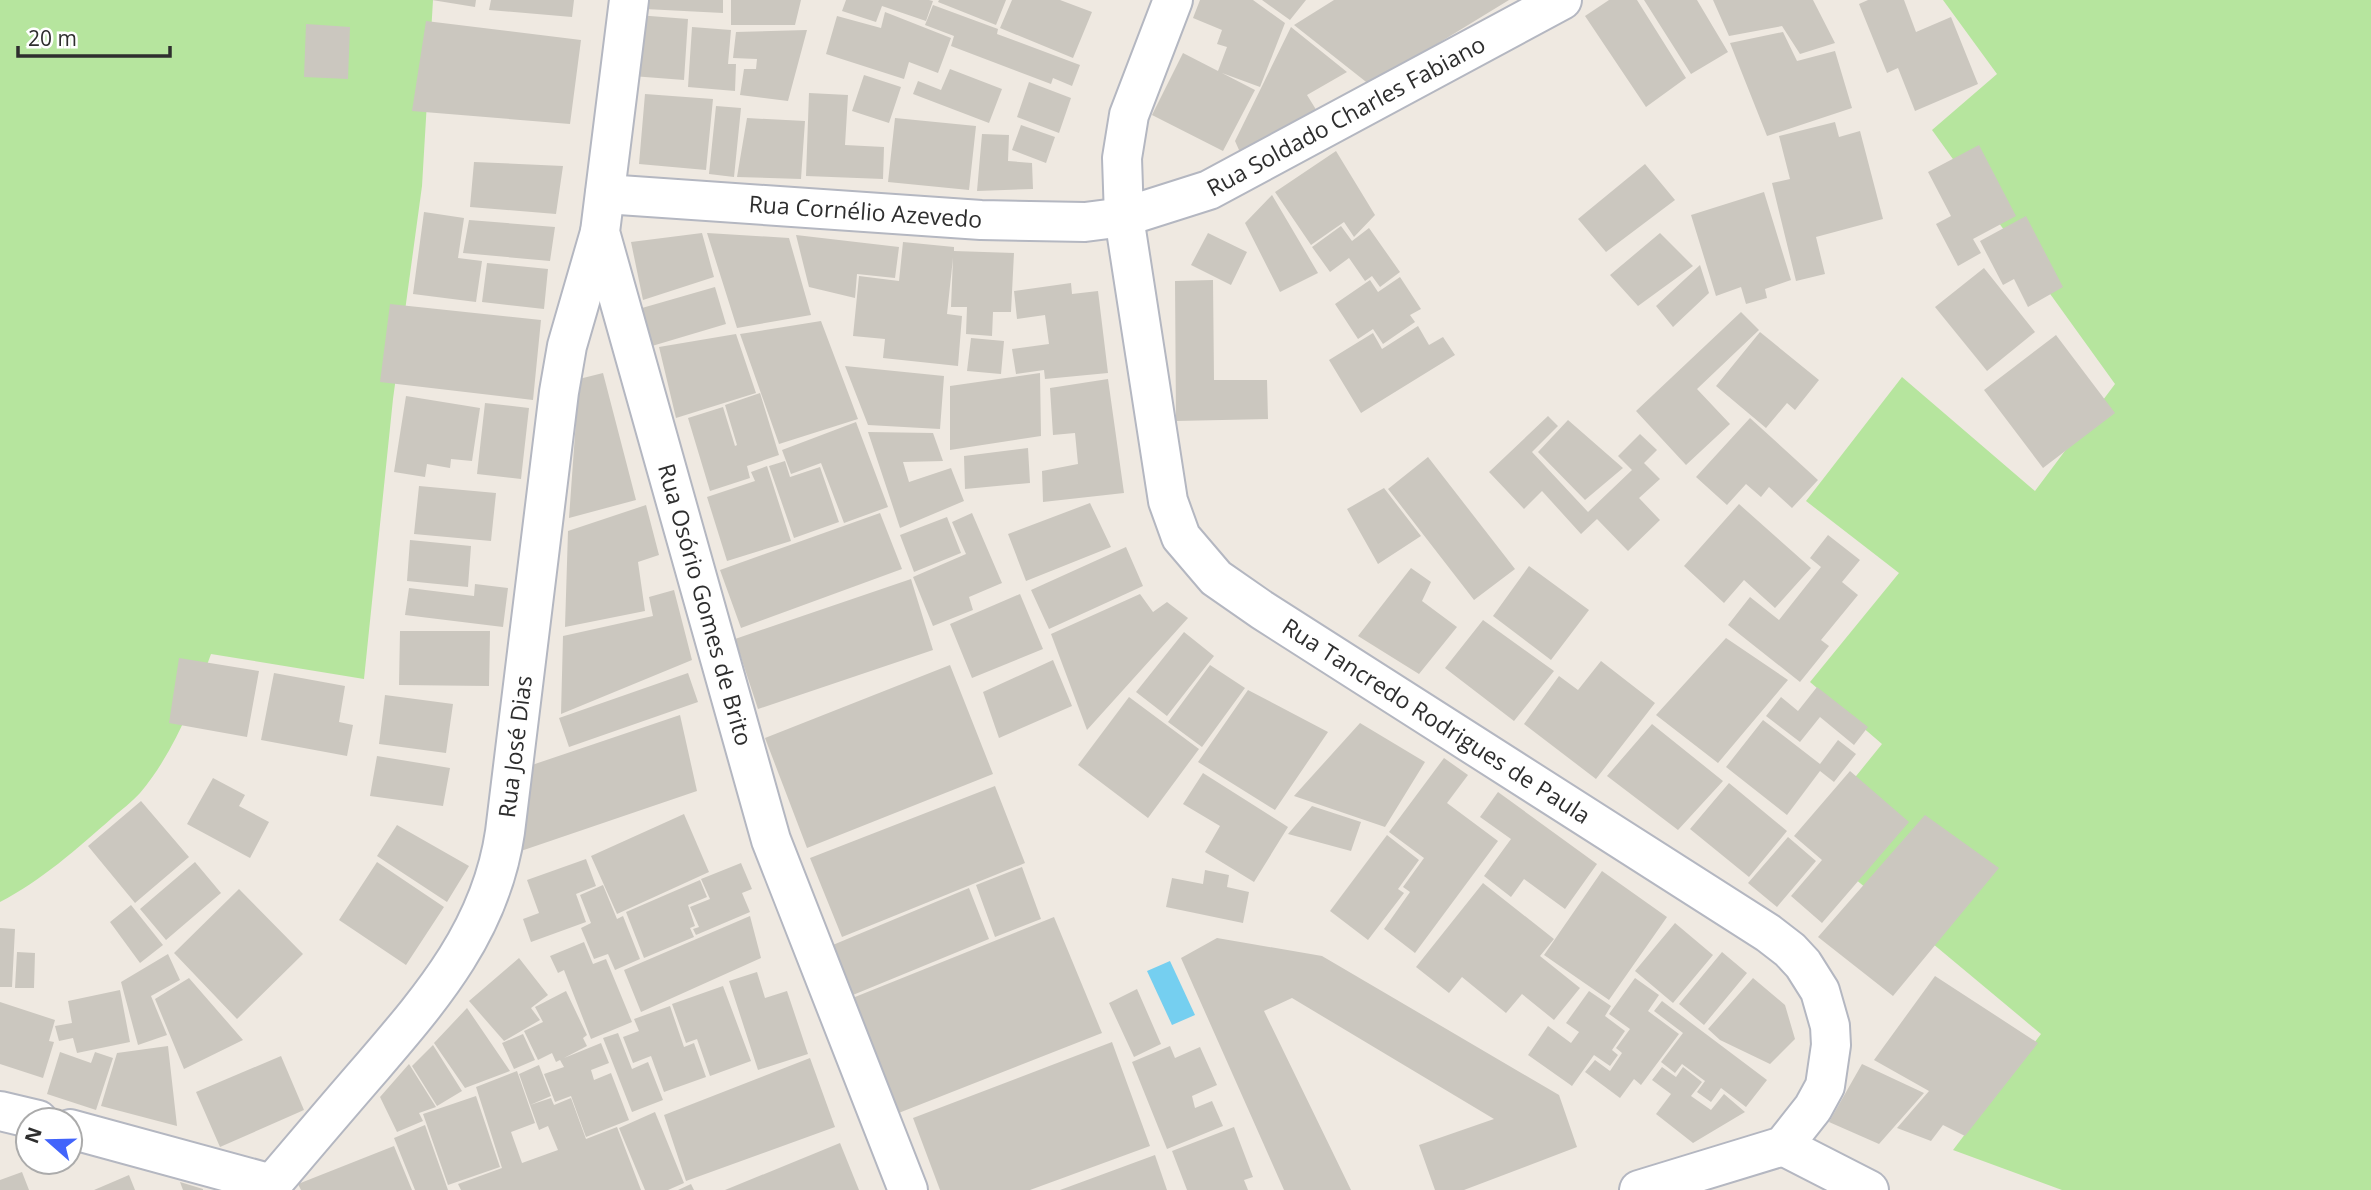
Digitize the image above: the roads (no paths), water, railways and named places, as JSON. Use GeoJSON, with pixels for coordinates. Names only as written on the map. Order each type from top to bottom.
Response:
{"type":"FeatureCollection","features":[{"type":"Feature","properties":{"kind":"street","name":"Rua Osório Gomes de Brito"},"geometry":{"type":"LineString","coordinates":[[629,0],[600,232],[771,840],[908,1190]]}},
{"type":"Feature","properties":{"kind":"street","name":"Rua Tancredo Rodrigues de Paula"},"geometry":{"type":"LineString","coordinates":[[1173,0],[1129,115],[1122,158],[1124,217],[1168,501],[1181,537],[1216,578],[1262,610],[1745,917],[1790,950],[1803,964],[1820,991],[1831,1045],[1825,1086],[1813,1108],[1783,1146]]}},
{"type":"Feature","properties":{"kind":"street","name":"Rua Soldado Charles Fabiano"},"geometry":{"type":"LineString","coordinates":[[1124,217],[1209,190],[1562,0]]}},
{"type":"Feature","properties":{"kind":"street","name":"Rua Cornélio Azevedo"},"geometry":{"type":"LineString","coordinates":[[605,194],[981,220],[1085,222],[1124,217]]}},
{"type":"Feature","properties":{"kind":"street","name":"Rua José Dias"},"geometry":{"type":"LineString","coordinates":[[273,1187],[436,991],[473,932],[501,860],[561,380],[567,346],[600,232]]}},
{"type":"Feature","properties":{"kind":"street"},"geometry":{"type":"LineString","coordinates":[[84,1133],[273,1187]]}},
{"type":"Feature","properties":{"kind":"street"},"geometry":{"type":"LineString","coordinates":[[1639,1190],[1783,1146],[1869,1190]]}},
{"type":"Feature","properties":{"kind":"water"},"geometry":{"type":"Polygon","coordinates":[[[1170,961],[1195,1015],[1172,1025],[1147,971],[1170,961]]]}}]}
